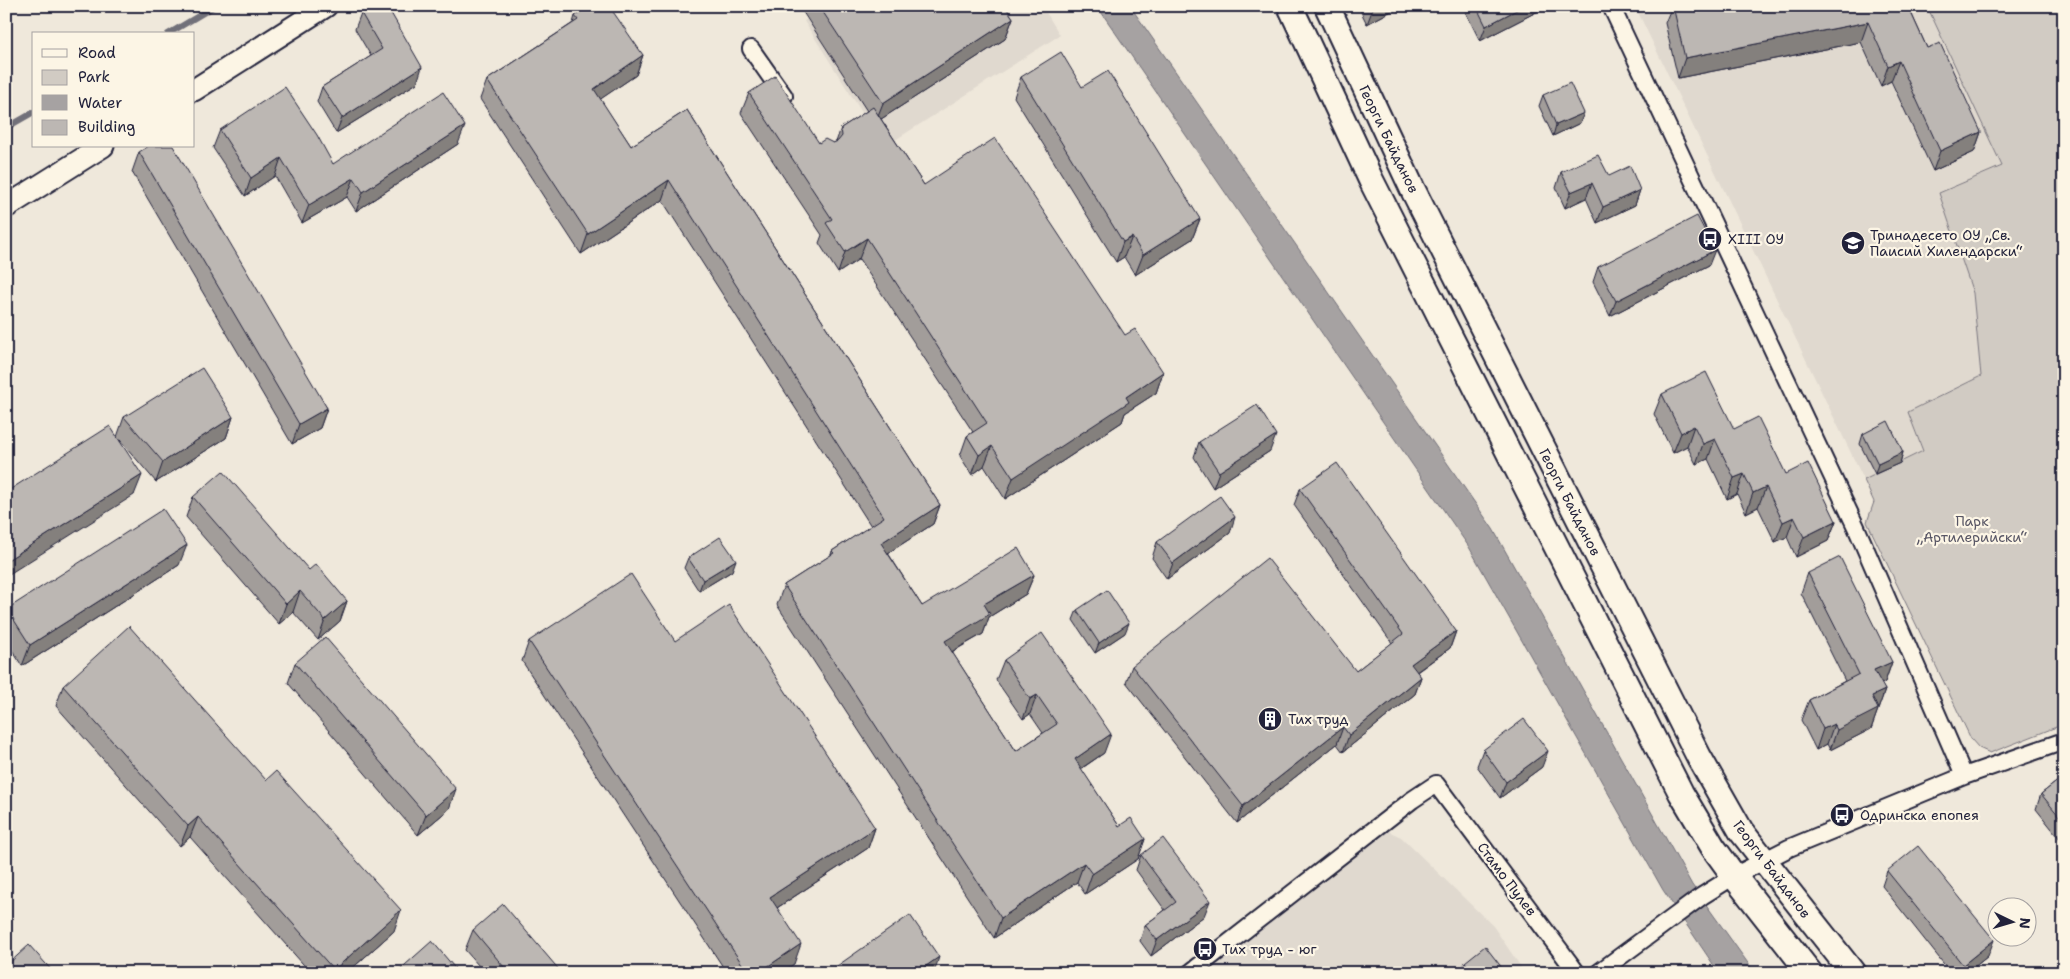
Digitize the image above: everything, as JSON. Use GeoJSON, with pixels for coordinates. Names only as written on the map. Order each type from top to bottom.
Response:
{"type":"FeatureCollection","features":[{"type":"Feature","properties":{"kind":"main road"},"geometry":{"type":"LineString","coordinates":[[1290,6],[1371,180],[1681,793],[1713,847],[1810,973]]}},
{"type":"Feature","properties":{"kind":"main road","name":"Георги Байданов"},"geometry":{"type":"LineString","coordinates":[[1327,6],[1412,188],[1687,734],[1737,825],[1853,973]]}},
{"type":"Feature","properties":{"kind":"street"},"geometry":{"type":"LineString","coordinates":[[195,89],[326,6]]}},
{"type":"Feature","properties":{"kind":"street"},"geometry":{"type":"LineString","coordinates":[[1610,6],[1856,526],[1964,776]]}},
{"type":"Feature","properties":{"kind":"street"},"geometry":{"type":"LineString","coordinates":[[751,49],[790,105]]}},
{"type":"Feature","properties":{"kind":"street"},"geometry":{"type":"LineString","coordinates":[[6,207],[101,148]]}},
{"type":"Feature","properties":{"kind":"street"},"geometry":{"type":"LineString","coordinates":[[1598,973],[1702,896],[1734,876],[1789,848],[1964,776],[2064,741]]}},
{"type":"Feature","properties":{"kind":"street","name":"Стамо Пулев"},"geometry":{"type":"LineString","coordinates":[[1190,973],[1412,800],[1436,784],[1577,973]]}},
{"type":"Feature","properties":{"kind":"shaded area"},"geometry":{"type":"Polygon","coordinates":[[[827,6],[1042,6],[1060,35],[884,147],[804,21],[827,6]]]}},
{"type":"Feature","properties":{"kind":"shaded area","name":"Тринадесето ОУ „Св. Паисий Хилендарски“"},"geometry":{"type":"Polygon","coordinates":[[[1635,6],[1927,6],[2002,166],[1939,193],[1973,293],[1981,376],[1908,412],[1923,451],[1864,480],[1635,6]]]}},
{"type":"Feature","properties":{"kind":"shaded area"},"geometry":{"type":"Polygon","coordinates":[[[1388,831],[1401,837],[1493,926],[1525,973],[1204,973],[1372,837],[1388,831]]]}},
{"type":"Feature","properties":{"kind":"green space","name":"Парк „Артилерийски“"},"geometry":{"type":"Polygon","coordinates":[[[1927,6],[2064,6],[2064,724],[1990,753],[1979,748],[1971,739],[1867,522],[1874,502],[1864,480],[1923,451],[1908,412],[1981,376],[1973,293],[1939,193],[2002,166],[1927,6]]]}},
{"type":"Feature","properties":{"kind":"water"},"geometry":{"type":"Polygon","coordinates":[[[1097,6],[1130,6],[1493,529],[1692,885],[1755,973],[1719,973],[1663,890],[1469,547],[1097,6]]]}},
{"type":"Feature","properties":{"kind":"building"},"geometry":{"type":"Polygon","coordinates":[[[372,6],[387,6],[422,67],[342,118],[322,87],[382,49],[361,13],[372,6]]]}},
{"type":"Feature","properties":{"kind":"building"},"geometry":{"type":"Polygon","coordinates":[[[590,6],[609,6],[643,55],[594,89],[631,146],[687,110],[940,505],[881,543],[922,606],[1018,548],[1034,575],[984,604],[990,614],[945,641],[1016,751],[1057,724],[1037,695],[1030,699],[1004,660],[1042,633],[1111,734],[1075,759],[1119,826],[1131,818],[1145,839],[1092,874],[1084,863],[1001,918],[784,585],[834,553],[832,551],[884,517],[669,180],[588,234],[487,80],[578,20],[575,16],[590,6]]]}},
{"type":"Feature","properties":{"kind":"building"},"geometry":{"type":"Polygon","coordinates":[[[819,6],[1005,6],[1013,18],[883,103],[819,6]]]}},
{"type":"Feature","properties":{"kind":"building"},"geometry":{"type":"Polygon","coordinates":[[[1476,6],[1524,6],[1486,26],[1476,6]]]}},
{"type":"Feature","properties":{"kind":"building"},"geometry":{"type":"Polygon","coordinates":[[[1673,6],[1908,6],[1927,48],[1940,43],[1981,132],[1940,151],[1899,61],[1888,66],[1868,22],[1685,58],[1673,6]]]}},
{"type":"Feature","properties":{"kind":"building"},"geometry":{"type":"Polygon","coordinates":[[[1061,52],[1082,87],[1108,71],[1200,219],[1143,255],[1132,237],[1123,242],[1021,77],[1061,52]]]}},
{"type":"Feature","properties":{"kind":"building"},"geometry":{"type":"Polygon","coordinates":[[[775,76],[819,143],[825,139],[833,143],[838,141],[842,136],[841,128],[873,107],[924,185],[995,138],[1125,335],[1135,329],[1163,372],[1126,397],[1129,402],[1013,478],[992,446],[979,455],[967,436],[987,423],[867,238],[845,252],[826,223],[832,219],[749,93],[775,76]]]}},
{"type":"Feature","properties":{"kind":"building"},"geometry":{"type":"Polygon","coordinates":[[[1570,83],[1584,113],[1556,125],[1543,95],[1570,83]]]}},
{"type":"Feature","properties":{"kind":"building"},"geometry":{"type":"Polygon","coordinates":[[[285,87],[317,135],[333,164],[443,92],[465,126],[363,192],[354,178],[309,205],[281,158],[251,178],[220,130],[285,87]]]}},
{"type":"Feature","properties":{"kind":"building"},"geometry":{"type":"Polygon","coordinates":[[[146,148],[174,148],[327,408],[299,424],[139,152],[146,148]]]}},
{"type":"Feature","properties":{"kind":"building"},"geometry":{"type":"Polygon","coordinates":[[[1598,155],[1609,176],[1630,166],[1640,190],[1603,207],[1592,183],[1571,192],[1561,172],[1598,155]]]}},
{"type":"Feature","properties":{"kind":"building"},"geometry":{"type":"Polygon","coordinates":[[[1697,216],[1715,250],[1616,301],[1598,267],[1697,216]]]}},
{"type":"Feature","properties":{"kind":"building"},"geometry":{"type":"Polygon","coordinates":[[[202,368],[233,417],[163,462],[124,417],[202,368]]]}},
{"type":"Feature","properties":{"kind":"building"},"geometry":{"type":"Polygon","coordinates":[[[1706,372],[1734,429],[1758,417],[1786,474],[1808,463],[1836,521],[1804,537],[1794,517],[1783,522],[1766,487],[1753,493],[1744,474],[1734,478],[1715,439],[1703,444],[1694,426],[1681,433],[1662,394],[1706,372]]]}},
{"type":"Feature","properties":{"kind":"building"},"geometry":{"type":"Polygon","coordinates":[[[1257,405],[1276,435],[1219,472],[1199,442],[1257,405]]]}},
{"type":"Feature","properties":{"kind":"building"},"geometry":{"type":"Polygon","coordinates":[[[1888,421],[1903,452],[1878,464],[1863,434],[1888,421]]]}},
{"type":"Feature","properties":{"kind":"building"},"geometry":{"type":"Polygon","coordinates":[[[110,426],[142,475],[6,561],[6,492],[110,426]]]}},
{"type":"Feature","properties":{"kind":"building","name":"Тих труд"},"geometry":{"type":"Polygon","coordinates":[[[1337,463],[1456,631],[1411,664],[1421,677],[1349,735],[1343,727],[1243,806],[1132,666],[1267,558],[1356,671],[1403,634],[1300,489],[1337,463]]]}},
{"type":"Feature","properties":{"kind":"building"},"geometry":{"type":"Polygon","coordinates":[[[223,471],[309,570],[316,564],[347,601],[325,620],[300,591],[286,604],[193,497],[223,471]]]}},
{"type":"Feature","properties":{"kind":"building"},"geometry":{"type":"Polygon","coordinates":[[[1220,496],[1235,517],[1173,563],[1157,542],[1220,496]]]}},
{"type":"Feature","properties":{"kind":"building"},"geometry":{"type":"Polygon","coordinates":[[[163,509],[187,545],[30,645],[7,609],[163,509]]]}},
{"type":"Feature","properties":{"kind":"building"},"geometry":{"type":"Polygon","coordinates":[[[720,537],[736,560],[703,580],[688,558],[720,537]]]}},
{"type":"Feature","properties":{"kind":"building"},"geometry":{"type":"Polygon","coordinates":[[[1840,557],[1892,662],[1874,670],[1885,690],[1872,696],[1878,709],[1837,730],[1834,724],[1823,729],[1809,700],[1859,674],[1808,573],[1840,557]]]}},
{"type":"Feature","properties":{"kind":"building"},"geometry":{"type":"Polygon","coordinates":[[[631,574],[675,641],[729,605],[875,828],[770,897],[801,944],[758,973],[748,973],[529,641],[631,574]]]}},
{"type":"Feature","properties":{"kind":"building"},"geometry":{"type":"Polygon","coordinates":[[[1107,590],[1129,623],[1099,643],[1077,610],[1107,590]]]}},
{"type":"Feature","properties":{"kind":"building"},"geometry":{"type":"Polygon","coordinates":[[[129,626],[266,780],[276,771],[401,910],[334,970],[198,817],[188,826],[63,686],[129,626]]]}},
{"type":"Feature","properties":{"kind":"building"},"geometry":{"type":"Polygon","coordinates":[[[325,637],[456,789],[426,815],[295,663],[325,637]]]}},
{"type":"Feature","properties":{"kind":"building"},"geometry":{"type":"Polygon","coordinates":[[[1524,719],[1548,751],[1506,782],[1483,750],[1524,719]]]}},
{"type":"Feature","properties":{"kind":"building"},"geometry":{"type":"Polygon","coordinates":[[[2064,776],[2064,822],[2041,794],[2064,776]]]}},
{"type":"Feature","properties":{"kind":"building"},"geometry":{"type":"Polygon","coordinates":[[[1163,838],[1210,901],[1157,940],[1145,925],[1176,902],[1141,855],[1163,838]]]}},
{"type":"Feature","properties":{"kind":"building"},"geometry":{"type":"Polygon","coordinates":[[[1918,846],[1988,933],[1988,945],[1963,965],[1887,871],[1918,846]]]}},
{"type":"Feature","properties":{"kind":"building"},"geometry":{"type":"Polygon","coordinates":[[[503,904],[561,972],[565,968],[569,973],[509,973],[473,930],[503,904]]]}},
{"type":"Feature","properties":{"kind":"building"},"geometry":{"type":"Polygon","coordinates":[[[910,915],[939,957],[916,973],[827,973],[910,915]]]}},
{"type":"Feature","properties":{"kind":"building"},"geometry":{"type":"Polygon","coordinates":[[[432,941],[459,973],[396,973],[432,941]]]}},
{"type":"Feature","properties":{"kind":"building"},"geometry":{"type":"Polygon","coordinates":[[[29,945],[54,973],[6,973],[6,966],[29,945]]]}},
{"type":"Feature","properties":{"kind":"building"},"geometry":{"type":"Polygon","coordinates":[[[1485,946],[1506,973],[1473,973],[1465,962],[1485,946]]]}},
{"type":"Feature","properties":{"kind":"building"},"geometry":{"type":"Polygon","coordinates":[[[580,968],[583,973],[575,973],[580,968]]]}},
{"type":"Feature","properties":{"kind":"waterway"},"geometry":{"type":"LineString","coordinates":[[171,32],[215,6]]}},
{"type":"Feature","properties":{"kind":"waterway"},"geometry":{"type":"LineString","coordinates":[[6,128],[32,113]]}},
{"type":"Feature","properties":{"kind":"place","name":"XIII ОУ"},"geometry":{"type":"Point","coordinates":[1710,239]}},
{"type":"Feature","properties":{"kind":"place","name":"Тринадесето ОУ „Св. Паисий Хилендарски“"},"geometry":{"type":"Point","coordinates":[1853,243]}},
{"type":"Feature","properties":{"kind":"place","name":"Тих труд"},"geometry":{"type":"Point","coordinates":[1270,719]}},
{"type":"Feature","properties":{"kind":"place","name":"Одринска епопея"},"geometry":{"type":"Point","coordinates":[1842,815]}},
{"type":"Feature","properties":{"kind":"place","name":"Тих труд - юг"},"geometry":{"type":"Point","coordinates":[1205,949]}}]}
